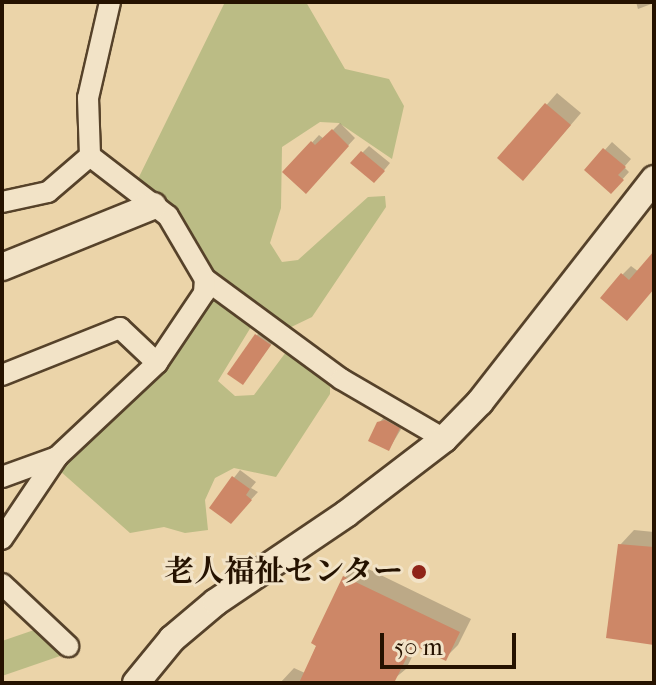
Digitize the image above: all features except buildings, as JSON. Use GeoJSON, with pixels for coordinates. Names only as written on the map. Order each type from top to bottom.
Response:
{"type":"FeatureCollection","features":[{"type":"Feature","properties":{"kind":"street"},"geometry":{"type":"LineString","coordinates":[[110,2],[88,98],[90,156],[168,216],[205,279],[341,379],[444,439]]}},
{"type":"Feature","properties":{"kind":"street"},"geometry":{"type":"LineString","coordinates":[[2,202],[48,192],[90,156]]}},
{"type":"Feature","properties":{"kind":"street"},"geometry":{"type":"LineString","coordinates":[[136,683],[172,639],[216,602],[346,514],[444,439],[480,402],[654,179]]}},
{"type":"Feature","properties":{"kind":"street"},"geometry":{"type":"LineString","coordinates":[[2,267],[153,206]]}},
{"type":"Feature","properties":{"kind":"street"},"geometry":{"type":"LineString","coordinates":[[2,539],[57,457],[157,363],[204,293],[205,279]]}},
{"type":"Feature","properties":{"kind":"street"},"geometry":{"type":"LineString","coordinates":[[2,375],[120,328],[157,363]]}},
{"type":"Feature","properties":{"kind":"street"},"geometry":{"type":"LineString","coordinates":[[2,477],[57,457]]}},
{"type":"Feature","properties":{"kind":"street"},"geometry":{"type":"LineString","coordinates":[[2,584],[68,646]]}},
{"type":"Feature","properties":{"kind":"green space"},"geometry":{"type":"Polygon","coordinates":[[[225,2],[306,2],[345,69],[389,79],[404,106],[392,159],[339,123],[320,122],[282,147],[281,208],[270,243],[282,262],[298,260],[368,197],[385,196],[386,207],[312,317],[285,330],[215,280],[136,183],[225,2]]]}},
{"type":"Feature","properties":{"kind":"green space"},"geometry":{"type":"Polygon","coordinates":[[[214,292],[254,322],[218,381],[235,396],[254,395],[289,348],[330,383],[330,394],[276,477],[234,468],[215,478],[205,500],[208,530],[185,533],[164,527],[130,533],[60,471],[169,365],[214,292]]]}},
{"type":"Feature","properties":{"kind":"green space"},"geometry":{"type":"Polygon","coordinates":[[[37,629],[63,655],[2,676],[2,641],[37,629]]]}},
{"type":"Feature","properties":{"kind":"place","name":"老人福祉センター"},"geometry":{"type":"Point","coordinates":[419,572]}}]}
